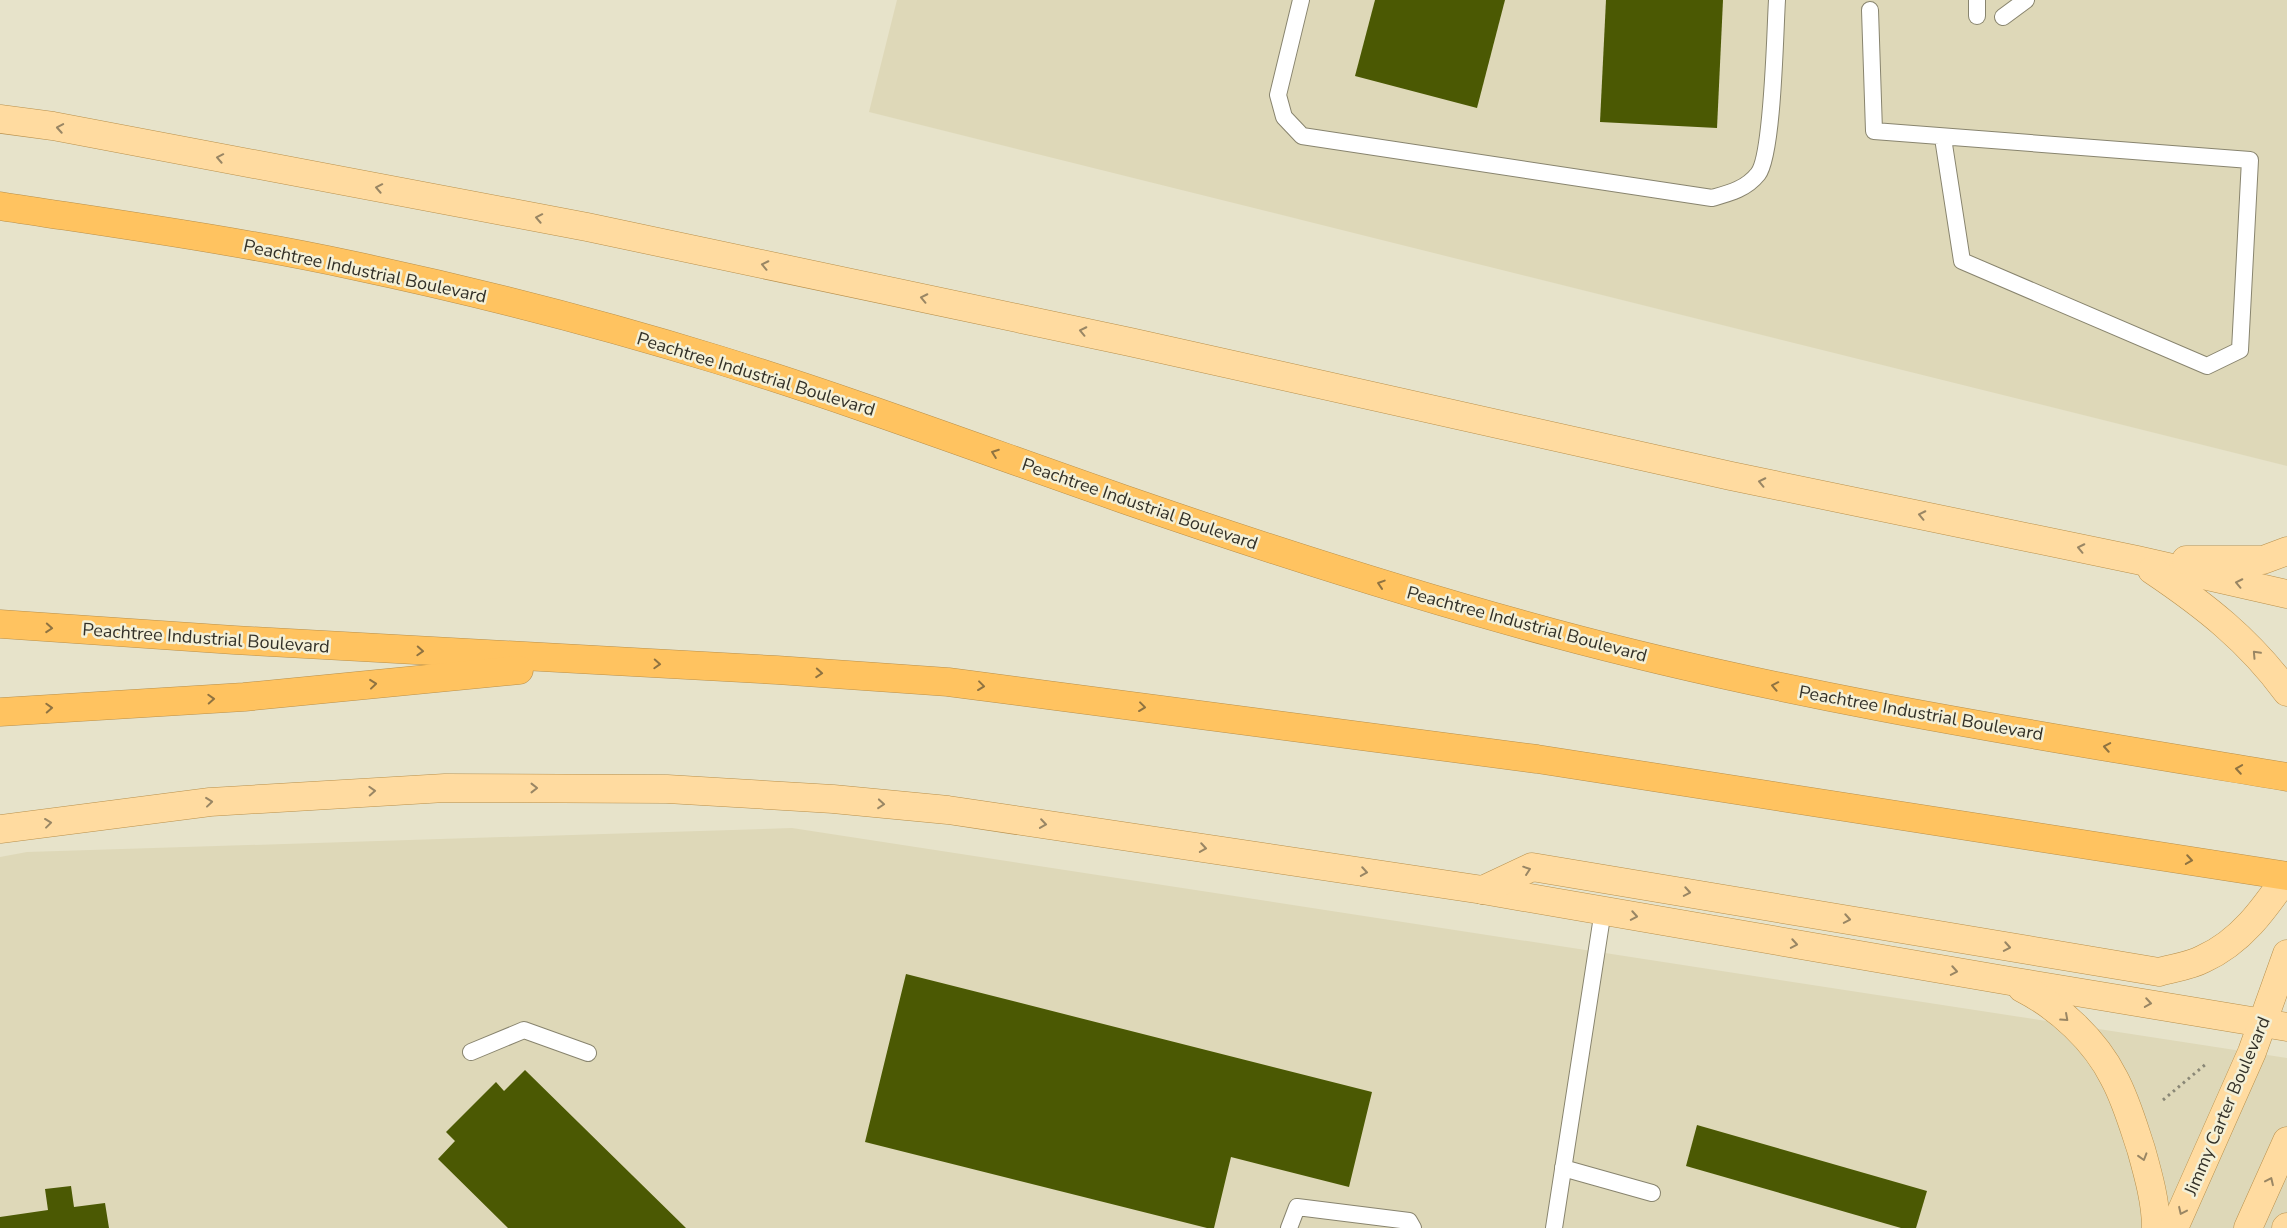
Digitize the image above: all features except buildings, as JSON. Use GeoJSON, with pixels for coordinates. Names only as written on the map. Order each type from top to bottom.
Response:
{"type":"FeatureCollection","features":[{"type":"Feature","properties":{"kind":"highway","name":"Peachtree Industrial Boulevard"},"geometry":{"type":"LineString","coordinates":[[0,206],[158,230],[338,262],[457,289],[732,364],[854,403],[1257,544],[1388,586],[1554,634],[1717,674],[1938,717],[2287,776]]}},
{"type":"Feature","properties":{"kind":"highway","name":"Peachtree Industrial Boulevard"},"geometry":{"type":"LineString","coordinates":[[0,624],[234,640],[948,682],[1537,759],[2287,876]]}},
{"type":"Feature","properties":{"kind":"highway"},"geometry":{"type":"LineString","coordinates":[[0,712],[244,697],[608,661]]}},
{"type":"Feature","properties":{"kind":"main road"},"geometry":{"type":"LineString","coordinates":[[0,119],[53,126],[587,227],[1130,342],[1731,476],[2138,560],[2287,594]]}},
{"type":"Feature","properties":{"kind":"main road"},"geometry":{"type":"LineString","coordinates":[[2138,560],[2263,560],[2287,551]]}},
{"type":"Feature","properties":{"kind":"main road"},"geometry":{"type":"LineString","coordinates":[[2138,560],[2190,595],[2238,635],[2269,667],[2287,692]]}},
{"type":"Feature","properties":{"kind":"main road"},"geometry":{"type":"LineString","coordinates":[[0,829],[210,802],[326,793],[445,788],[667,789],[833,799],[948,810],[1483,890],[2010,981],[2276,1024],[2287,985]]}},
{"type":"Feature","properties":{"kind":"main road"},"geometry":{"type":"LineString","coordinates":[[1483,890],[1532,867],[2159,972],[2203,960],[2237,939],[2261,912],[2287,876]]}},
{"type":"Feature","properties":{"kind":"main road","name":"Jimmy Carter Boulevard"},"geometry":{"type":"LineString","coordinates":[[2174,1228],[2276,1024],[2287,954]]}},
{"type":"Feature","properties":{"kind":"main road"},"geometry":{"type":"LineString","coordinates":[[2010,981],[2042,998],[2068,1020],[2094,1047],[2114,1077],[2131,1118],[2146,1166],[2156,1217],[2156,1228]]}},
{"type":"Feature","properties":{"kind":"main road"},"geometry":{"type":"LineString","coordinates":[[2248,1228],[2287,1141]]}},
{"type":"Feature","properties":{"kind":"lane"},"geometry":{"type":"LineString","coordinates":[[1301,0],[1278,95],[1284,117],[1302,136],[1712,198],[1740,190],[1759,173],[1768,149],[1777,0]]}},
{"type":"Feature","properties":{"kind":"lane"},"geometry":{"type":"LineString","coordinates":[[2004,17],[2026,0]]}},
{"type":"Feature","properties":{"kind":"lane"},"geometry":{"type":"LineString","coordinates":[[1870,10],[1874,132],[2250,160],[2240,350],[2207,366],[1962,260],[1943,138]]}},
{"type":"Feature","properties":{"kind":"lane"},"geometry":{"type":"LineString","coordinates":[[1554,1228],[1603,910]]}},
{"type":"Feature","properties":{"kind":"lane"},"geometry":{"type":"LineString","coordinates":[[470,1052],[524,1030],[588,1053]]}},
{"type":"Feature","properties":{"kind":"lane"},"geometry":{"type":"LineString","coordinates":[[1563,1168],[1652,1192]]}},
{"type":"Feature","properties":{"kind":"lane"},"geometry":{"type":"LineString","coordinates":[[1290,1228],[1297,1207],[1409,1221],[1413,1228]]}},
{"type":"Feature","properties":{"kind":"path"},"geometry":{"type":"LineString","coordinates":[[2156,1106],[2212,1058]]}},
{"type":"Feature","properties":{"kind":"shaded area"},"geometry":{"type":"Polygon","coordinates":[[[897,0],[2287,0],[2287,466],[869,112],[897,0]]]}},
{"type":"Feature","properties":{"kind":"shaded area"},"geometry":{"type":"Polygon","coordinates":[[[792,828],[2287,1058],[2287,1228],[0,1228],[0,857],[27,852],[792,828]]]}}]}
